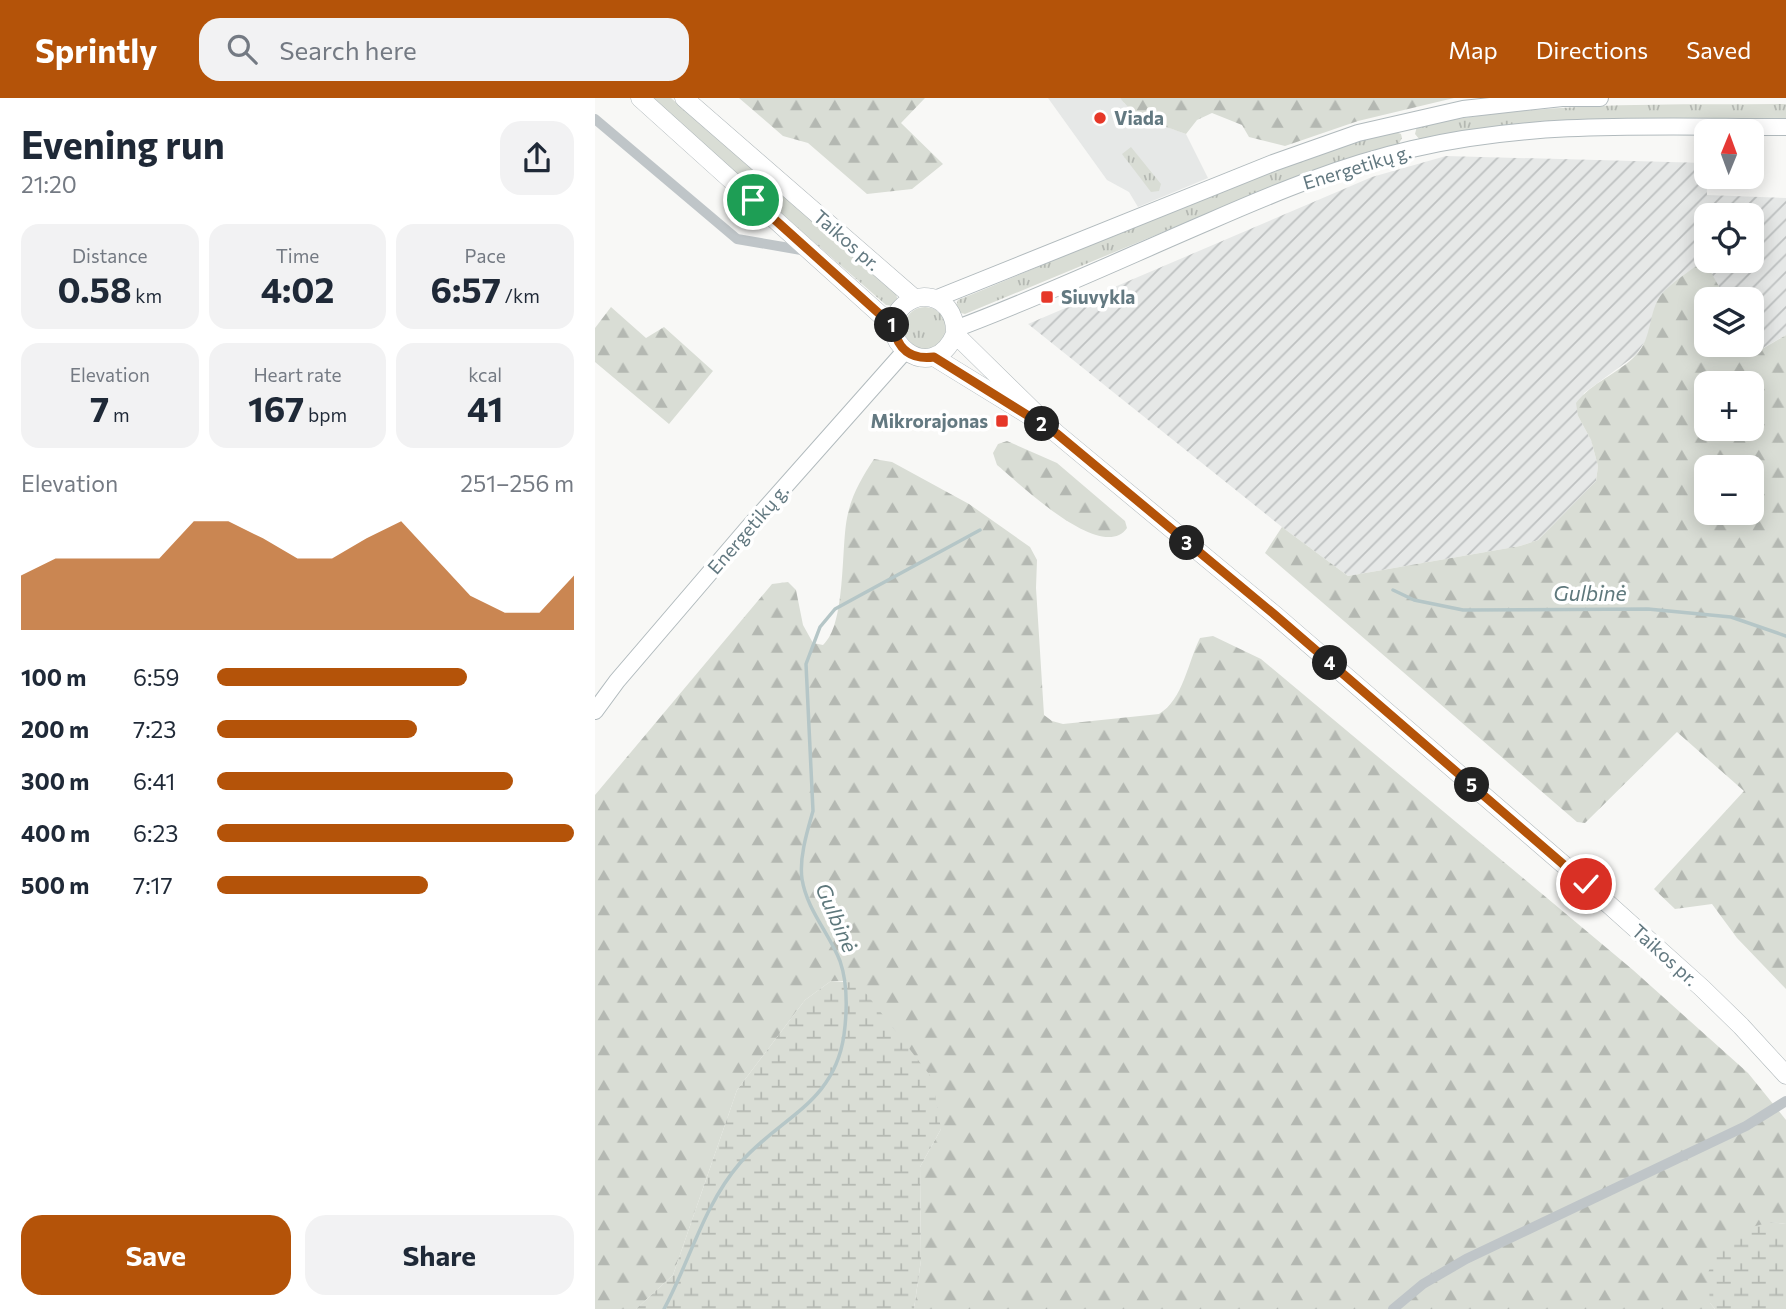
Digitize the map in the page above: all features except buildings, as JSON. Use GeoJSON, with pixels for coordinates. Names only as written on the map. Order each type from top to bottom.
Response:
{"type":"FeatureCollection","features":[{"type":"Feature","properties":{"kind":"main road","name":"Taikos pr."},"geometry":{"type":"LineString","coordinates":[[640,98],[894,327],[899,344],[905,351],[924,358],[934,357],[1056,433]]}},
{"type":"Feature","properties":{"kind":"main road","name":"Taikos pr."},"geometry":{"type":"LineString","coordinates":[[684,98],[914,298]]}},
{"type":"Feature","properties":{"kind":"main road","name":"Energetikų g."},"geometry":{"type":"LineString","coordinates":[[935,299],[1286,158],[1358,133],[1463,108],[1600,98]]}},
{"type":"Feature","properties":{"kind":"main road"},"geometry":{"type":"LineString","coordinates":[[1404,121],[1411,149]]}},
{"type":"Feature","properties":{"kind":"main road","name":"Energetikų g."},"geometry":{"type":"LineString","coordinates":[[955,331],[1275,194],[1352,166],[1411,149],[1475,136],[1571,128],[1786,127]]}},
{"type":"Feature","properties":{"kind":"main road"},"geometry":{"type":"LineString","coordinates":[[894,327],[899,309],[914,298],[935,299]]}},
{"type":"Feature","properties":{"kind":"main road","name":"Taikos pr."},"geometry":{"type":"LineString","coordinates":[[935,299],[950,310],[955,331],[1056,433],[1275,615],[1586,884],[1702,988],[1786,1075]]}},
{"type":"Feature","properties":{"kind":"main road"},"geometry":{"type":"LineString","coordinates":[[934,357],[951,344],[955,331]]}},
{"type":"Feature","properties":{"kind":"main road","name":"Energetikų g."},"geometry":{"type":"LineString","coordinates":[[595,711],[748,528],[905,351]]}},
{"type":"Feature","properties":{"kind":"street","name":"Taikos pr."},"geometry":{"type":"LineString","coordinates":[[595,119],[737,239],[810,251]]}},
{"type":"Feature","properties":{"kind":"street"},"geometry":{"type":"LineString","coordinates":[[1394,1309],[1423,1284],[1466,1259],[1746,1126],[1786,1101]]}},
{"type":"Feature","properties":{"kind":"shaded area"},"geometry":{"type":"Polygon","coordinates":[[[1048,98],[1120,98],[1125,104],[1159,124],[1186,134],[1208,178],[1138,207],[1129,192],[1107,180],[1048,98]]]}},
{"type":"Feature","properties":{"kind":"shaded area"},"geometry":{"type":"Polygon","coordinates":[[[1446,156],[1694,163],[1694,189],[1707,189],[1707,195],[1786,198],[1786,335],[1764,347],[1764,287],[1719,287],[1711,273],[1764,273],[1764,203],[1694,203],[1694,269],[1656,306],[1649,335],[1636,355],[1584,393],[1578,416],[1591,440],[1598,466],[1596,481],[1538,540],[1520,546],[1348,576],[1282,527],[1028,324],[1372,177],[1446,156]]]}},
{"type":"Feature","properties":{"kind":"green space"},"geometry":{"type":"Polygon","coordinates":[[[649,98],[671,98],[896,294],[898,301],[893,306],[886,305],[649,98]]]}},
{"type":"Feature","properties":{"kind":"green space"},"geometry":{"type":"Polygon","coordinates":[[[739,98],[925,98],[901,123],[943,164],[912,189],[867,194],[808,143],[783,136],[739,98]]]}},
{"type":"Feature","properties":{"kind":"green space"},"geometry":{"type":"Polygon","coordinates":[[[1120,98],[1454,98],[1358,121],[1285,146],[1249,137],[1242,125],[1212,113],[1197,120],[1186,134],[1141,116],[1120,98]]]}},
{"type":"Feature","properties":{"kind":"green space"},"geometry":{"type":"Polygon","coordinates":[[[1786,104],[1786,120],[1694,119],[1694,125],[1420,140],[1415,134],[1417,126],[1509,112],[1647,105],[1786,104]]]}},
{"type":"Feature","properties":{"kind":"green space"},"geometry":{"type":"Polygon","coordinates":[[[1393,131],[1401,134],[1398,145],[1267,189],[965,314],[957,312],[955,308],[958,300],[1174,211],[1282,169],[1393,131]]]}},
{"type":"Feature","properties":{"kind":"green space"},"geometry":{"type":"Polygon","coordinates":[[[1131,147],[1161,184],[1159,191],[1151,192],[1122,154],[1131,147]]]}},
{"type":"Feature","properties":{"kind":"green space"},"geometry":{"type":"Polygon","coordinates":[[[1694,267],[1694,273],[1711,273],[1719,287],[1694,287],[1694,357],[1764,357],[1764,348],[1786,335],[1786,989],[1737,938],[1712,904],[1675,909],[1654,889],[1744,791],[1677,732],[1585,823],[1577,822],[1265,553],[1282,527],[1348,576],[1520,546],[1538,540],[1596,481],[1598,466],[1591,440],[1578,416],[1576,403],[1590,389],[1636,355],[1645,340],[1657,302],[1675,281],[1694,267]]]}},
{"type":"Feature","properties":{"kind":"green space"},"geometry":{"type":"Polygon","coordinates":[[[611,307],[646,338],[664,327],[713,371],[669,424],[595,362],[595,328],[611,307]]]}},
{"type":"Feature","properties":{"kind":"green space"},"geometry":{"type":"Polygon","coordinates":[[[925,307],[940,313],[946,328],[940,343],[925,349],[910,343],[904,328],[910,313],[925,307]]]}},
{"type":"Feature","properties":{"kind":"green space"},"geometry":{"type":"Polygon","coordinates":[[[1007,441],[1057,463],[1125,521],[1127,528],[1115,536],[1099,536],[1061,517],[997,465],[993,453],[998,444],[1007,441]]]}},
{"type":"Feature","properties":{"kind":"green space"},"geometry":{"type":"Polygon","coordinates":[[[874,459],[892,462],[969,504],[1030,547],[1037,560],[1036,588],[1044,715],[1052,721],[1063,724],[1159,714],[1174,700],[1200,638],[1213,636],[1261,659],[1633,970],[1748,1073],[1786,1120],[1786,1224],[1770,1222],[1710,1303],[1715,1309],[914,1309],[921,1260],[920,1167],[941,1129],[846,981],[831,981],[805,1000],[737,1090],[673,1275],[636,1309],[595,1309],[595,795],[772,584],[788,582],[796,590],[803,625],[813,643],[823,645],[836,621],[845,532],[851,502],[874,459]]]}},
{"type":"Feature","properties":{"kind":"green space"},"geometry":{"type":"Polygon","coordinates":[[[831,981],[858,983],[932,1078],[941,1129],[920,1167],[921,1260],[914,1309],[636,1309],[673,1275],[737,1090],[805,1000],[831,981]]]}},
{"type":"Feature","properties":{"kind":"green space"},"geometry":{"type":"Polygon","coordinates":[[[1771,1222],[1786,1224],[1786,1309],[1715,1309],[1710,1303],[1708,1273],[1716,1252],[1744,1229],[1771,1222]]]}},
{"type":"Feature","properties":{"kind":"waterway","name":"Gulbinė"},"geometry":{"type":"LineString","coordinates":[[664,1309],[707,1215],[727,1180],[756,1147],[817,1094],[829,1078],[844,1035],[846,998],[843,970],[813,911],[801,871],[804,845],[813,811],[806,664],[820,627],[835,609],[980,530]]}},
{"type":"Feature","properties":{"kind":"waterway","name":"Gulbinė"},"geometry":{"type":"LineString","coordinates":[[1393,590],[1414,600],[1463,610],[1648,609],[1731,617],[1786,636]]}},
{"type":"Feature","properties":{"kind":"place","name":"Viada"},"geometry":{"type":"Point","coordinates":[1100,118]}},
{"type":"Feature","properties":{"kind":"place","name":"Siuvykla"},"geometry":{"type":"Point","coordinates":[1047,297]}},
{"type":"Feature","properties":{"kind":"place","name":"Mikrorajonas"},"geometry":{"type":"Point","coordinates":[1002,421]}},
{"type":"Feature","properties":{"kind":"route"},"geometry":{"type":"LineString","coordinates":[[753,200],[894,327],[895,336],[905,351],[914,356],[934,357],[1056,433],[1275,615],[1586,884]]}}]}
